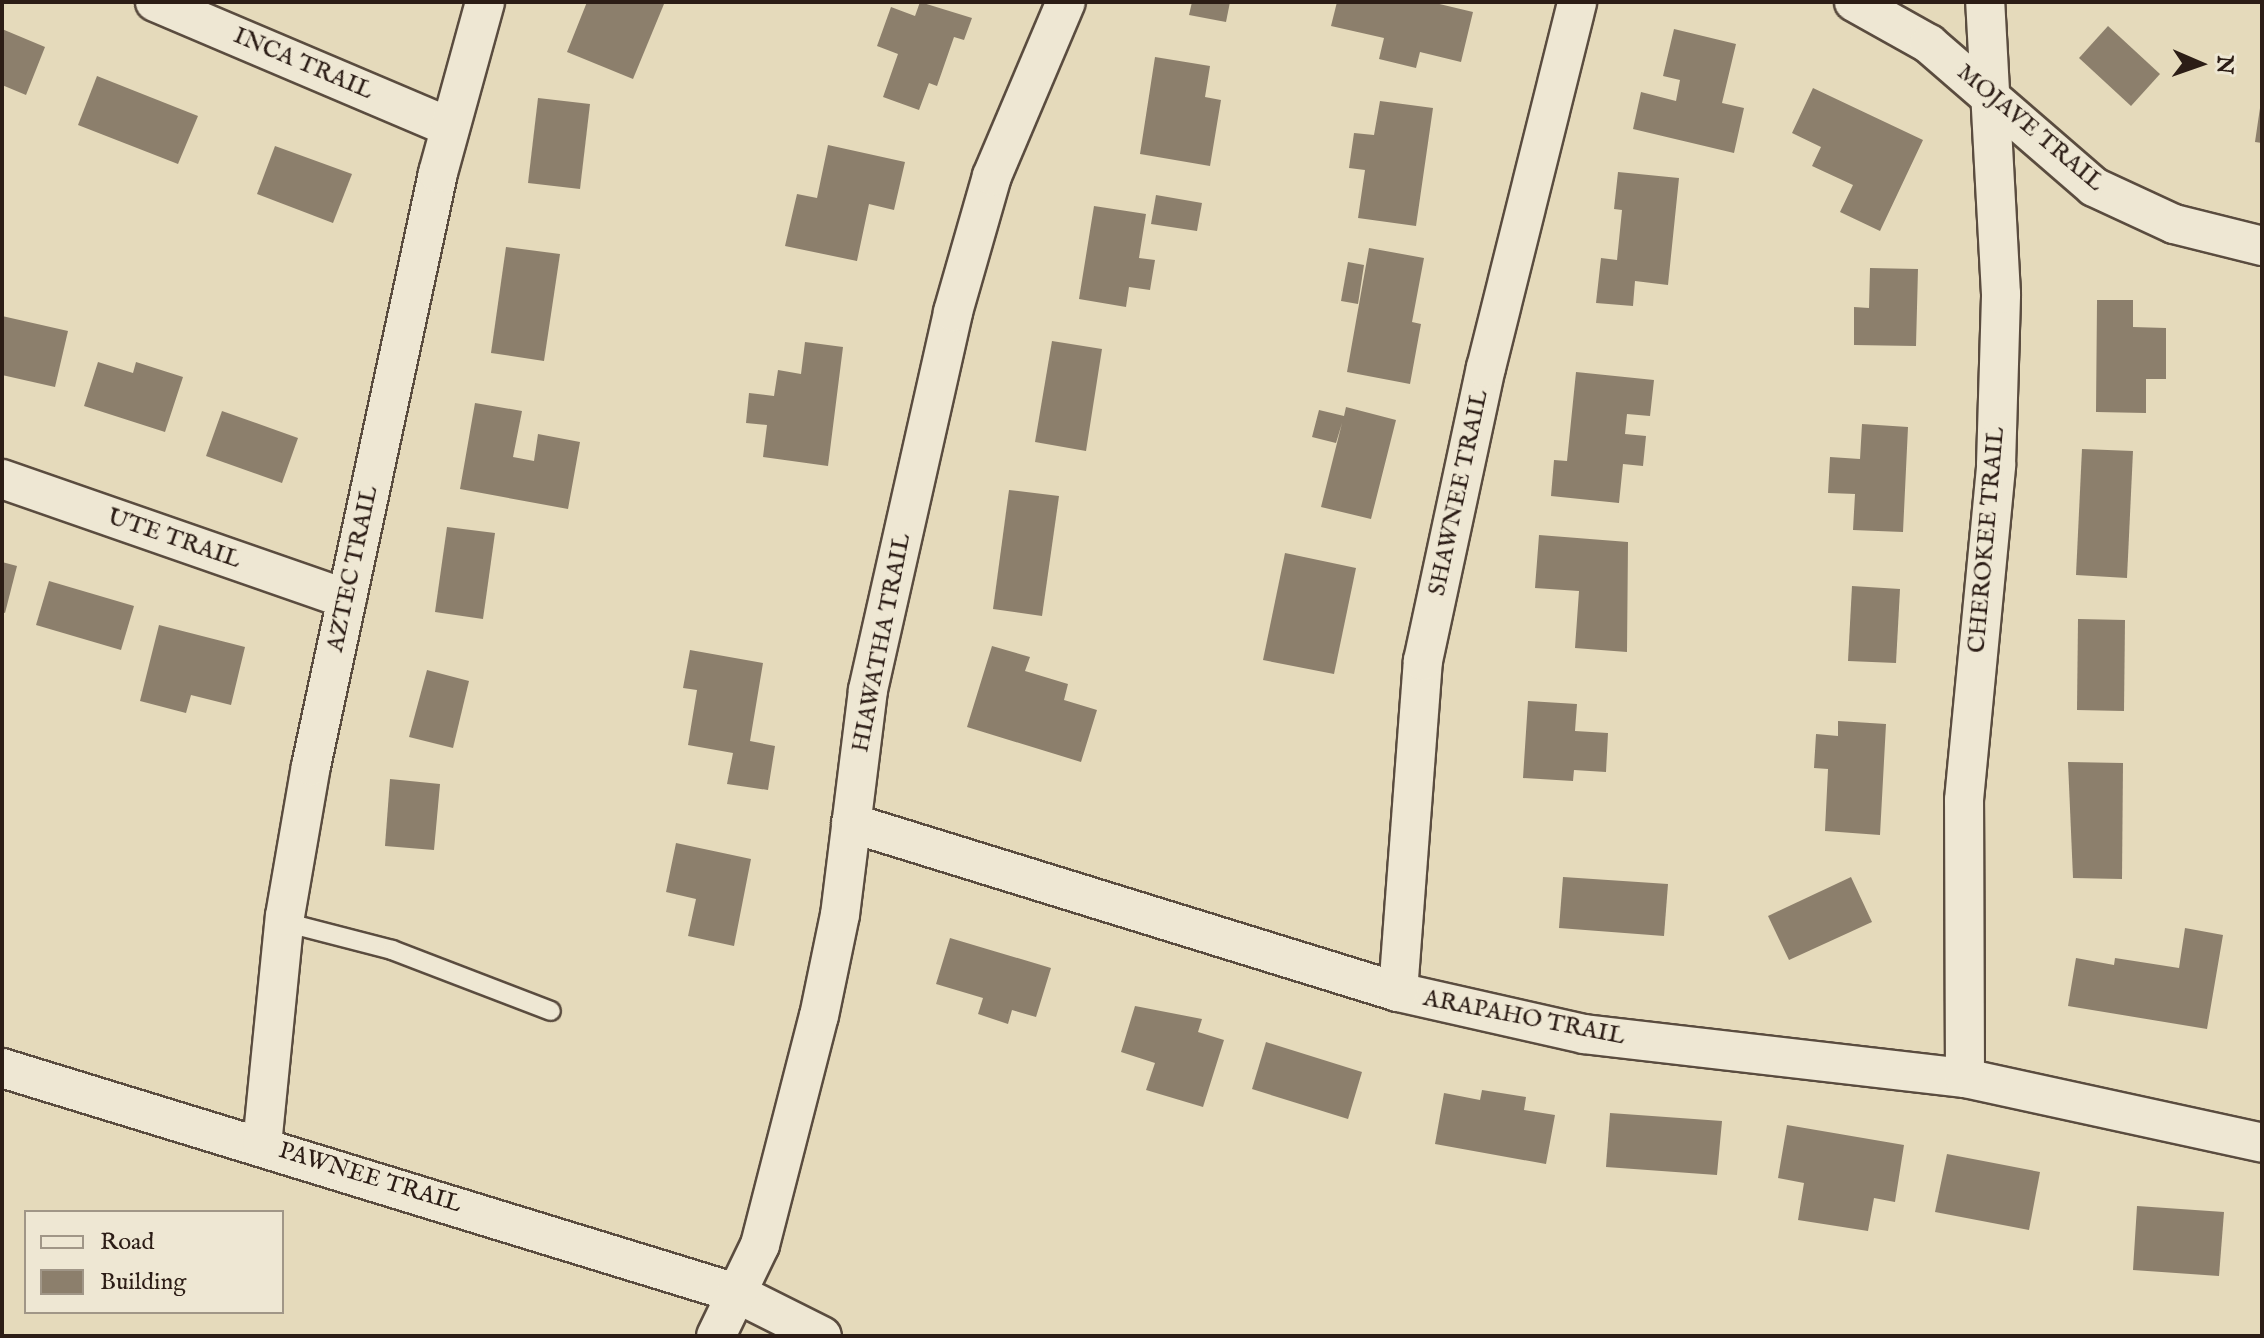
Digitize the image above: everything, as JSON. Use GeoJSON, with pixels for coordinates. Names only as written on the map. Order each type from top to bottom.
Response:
{"type":"FeatureCollection","features":[{"type":"Feature","properties":{"kind":"street","name":"INCA TRAIL"},"geometry":{"type":"LineString","coordinates":[[155,2],[450,127]]}},
{"type":"Feature","properties":{"kind":"street","name":"AZTEC TRAIL"},"geometry":{"type":"LineString","coordinates":[[262,1145],[284,922],[347,599],[450,127],[485,2]]}},
{"type":"Feature","properties":{"kind":"street","name":"HIAWATHA TRAIL"},"geometry":{"type":"LineString","coordinates":[[716,1336],[760,1245],[819,1016],[851,823],[868,690],[953,312],[992,176],[1066,2]]}},
{"type":"Feature","properties":{"kind":"street","name":"SHAWNEE TRAIL"},"geometry":{"type":"LineString","coordinates":[[1398,992],[1423,661],[1486,368],[1577,2]]}},
{"type":"Feature","properties":{"kind":"street","name":"MOJAVE TRAIL"},"geometry":{"type":"LineString","coordinates":[[1854,2],[1929,44],[2094,187],[2174,224],[2262,246]]}},
{"type":"Feature","properties":{"kind":"street","name":"CHEROKEE TRAIL"},"geometry":{"type":"LineString","coordinates":[[1965,1078],[1964,800],[1997,449],[2001,294],[1985,2]]}},
{"type":"Feature","properties":{"kind":"street","name":"UTE TRAIL"},"geometry":{"type":"LineString","coordinates":[[2,479],[347,599]]}},
{"type":"Feature","properties":{"kind":"street","name":"ARAPAHO TRAIL"},"geometry":{"type":"LineString","coordinates":[[851,823],[1398,992],[1584,1034],[1965,1078],[2262,1143]]}},
{"type":"Feature","properties":{"kind":"street","name":"PAWNEE TRAIL"},"geometry":{"type":"LineString","coordinates":[[2,1068],[262,1145],[736,1293],[822,1336]]}},
{"type":"Feature","properties":{"kind":"lane"},"geometry":{"type":"LineString","coordinates":[[284,922],[392,950],[551,1011]]}},
{"type":"Feature","properties":{"kind":"building"},"geometry":{"type":"Polygon","coordinates":[[[587,2],[664,4],[633,79],[567,52],[587,2]]]}},
{"type":"Feature","properties":{"kind":"building"},"geometry":{"type":"Polygon","coordinates":[[[920,2],[972,18],[964,40],[954,37],[937,86],[929,83],[919,110],[883,97],[898,54],[877,46],[891,7],[915,16],[920,2]]]}},
{"type":"Feature","properties":{"kind":"building"},"geometry":{"type":"Polygon","coordinates":[[[1192,2],[1230,2],[1226,22],[1189,15],[1192,2]]]}},
{"type":"Feature","properties":{"kind":"building"},"geometry":{"type":"Polygon","coordinates":[[[1337,2],[1431,2],[1473,12],[1461,62],[1420,52],[1416,68],[1379,59],[1384,38],[1331,26],[1337,2]]]}},
{"type":"Feature","properties":{"kind":"building"},"geometry":{"type":"Polygon","coordinates":[[[2108,26],[2160,74],[2131,106],[2079,58],[2108,26]]]}},
{"type":"Feature","properties":{"kind":"building"},"geometry":{"type":"Polygon","coordinates":[[[2,29],[45,47],[26,95],[2,85],[2,29]]]}},
{"type":"Feature","properties":{"kind":"building"},"geometry":{"type":"Polygon","coordinates":[[[1674,29],[1736,44],[1722,103],[1744,108],[1734,153],[1633,129],[1641,92],[1676,101],[1680,80],[1663,76],[1674,29]]]}},
{"type":"Feature","properties":{"kind":"building"},"geometry":{"type":"Polygon","coordinates":[[[1155,57],[1210,66],[1205,97],[1221,100],[1210,166],[1140,154],[1155,57]]]}},
{"type":"Feature","properties":{"kind":"building"},"geometry":{"type":"Polygon","coordinates":[[[97,76],[198,116],[178,164],[78,125],[97,76]]]}},
{"type":"Feature","properties":{"kind":"building"},"geometry":{"type":"Polygon","coordinates":[[[1813,88],[1923,140],[1880,231],[1840,212],[1853,185],[1812,166],[1821,147],[1792,133],[1813,88]]]}},
{"type":"Feature","properties":{"kind":"building"},"geometry":{"type":"Polygon","coordinates":[[[538,98],[590,104],[580,189],[528,183],[538,98]]]}},
{"type":"Feature","properties":{"kind":"building"},"geometry":{"type":"Polygon","coordinates":[[[1380,101],[1433,108],[1416,226],[1358,218],[1365,170],[1349,168],[1354,133],[1374,135],[1380,101]]]}},
{"type":"Feature","properties":{"kind":"building"},"geometry":{"type":"Polygon","coordinates":[[[2262,108],[2262,143],[2255,142],[2262,108]]]}},
{"type":"Feature","properties":{"kind":"building"},"geometry":{"type":"Polygon","coordinates":[[[828,145],[905,162],[894,210],[869,204],[857,261],[785,246],[797,194],[817,198],[828,145]]]}},
{"type":"Feature","properties":{"kind":"building"},"geometry":{"type":"Polygon","coordinates":[[[275,146],[352,174],[333,223],[257,194],[275,146]]]}},
{"type":"Feature","properties":{"kind":"building"},"geometry":{"type":"Polygon","coordinates":[[[1618,172],[1679,178],[1668,285],[1635,281],[1633,306],[1596,303],[1601,258],[1617,260],[1622,210],[1614,209],[1618,172]]]}},
{"type":"Feature","properties":{"kind":"building"},"geometry":{"type":"Polygon","coordinates":[[[1156,195],[1202,203],[1197,231],[1151,224],[1156,195]]]}},
{"type":"Feature","properties":{"kind":"building"},"geometry":{"type":"Polygon","coordinates":[[[1094,206],[1146,214],[1139,258],[1155,260],[1150,290],[1129,287],[1126,307],[1079,299],[1094,206]]]}},
{"type":"Feature","properties":{"kind":"building"},"geometry":{"type":"Polygon","coordinates":[[[506,247],[560,254],[544,361],[491,353],[506,247]]]}},
{"type":"Feature","properties":{"kind":"building"},"geometry":{"type":"Polygon","coordinates":[[[1369,248],[1424,258],[1412,322],[1421,324],[1410,384],[1347,372],[1369,248]]]}},
{"type":"Feature","properties":{"kind":"building"},"geometry":{"type":"Polygon","coordinates":[[[1348,262],[1364,265],[1358,304],[1341,301],[1348,262]]]}},
{"type":"Feature","properties":{"kind":"building"},"geometry":{"type":"Polygon","coordinates":[[[1870,268],[1918,269],[1916,346],[1854,345],[1854,307],[1869,308],[1870,268]]]}},
{"type":"Feature","properties":{"kind":"building"},"geometry":{"type":"Polygon","coordinates":[[[2097,300],[2133,300],[2133,327],[2166,328],[2166,379],[2146,379],[2146,413],[2096,412],[2097,300]]]}},
{"type":"Feature","properties":{"kind":"building"},"geometry":{"type":"Polygon","coordinates":[[[2,316],[68,331],[55,387],[2,375],[2,316]]]}},
{"type":"Feature","properties":{"kind":"building"},"geometry":{"type":"Polygon","coordinates":[[[1052,341],[1102,349],[1086,451],[1035,442],[1052,341]]]}},
{"type":"Feature","properties":{"kind":"building"},"geometry":{"type":"Polygon","coordinates":[[[805,342],[843,347],[828,466],[763,457],[767,425],[746,423],[749,393],[774,396],[778,370],[801,374],[805,342]]]}},
{"type":"Feature","properties":{"kind":"building"},"geometry":{"type":"Polygon","coordinates":[[[98,362],[133,373],[136,362],[183,377],[165,432],[84,406],[98,362]]]}},
{"type":"Feature","properties":{"kind":"building"},"geometry":{"type":"Polygon","coordinates":[[[1576,372],[1654,380],[1650,416],[1627,414],[1625,434],[1646,436],[1643,466],[1623,464],[1619,503],[1551,496],[1554,460],[1567,461],[1576,372]]]}},
{"type":"Feature","properties":{"kind":"building"},"geometry":{"type":"Polygon","coordinates":[[[475,403],[522,411],[513,457],[534,461],[538,434],[580,442],[568,509],[460,489],[475,403]]]}},
{"type":"Feature","properties":{"kind":"building"},"geometry":{"type":"Polygon","coordinates":[[[1346,407],[1396,420],[1371,519],[1321,507],[1342,423],[1336,443],[1312,437],[1319,410],[1344,416],[1346,407]]]}},
{"type":"Feature","properties":{"kind":"building"},"geometry":{"type":"Polygon","coordinates":[[[222,411],[298,438],[282,483],[206,456],[222,411]]]}},
{"type":"Feature","properties":{"kind":"building"},"geometry":{"type":"Polygon","coordinates":[[[1862,424],[1908,427],[1903,532],[1853,530],[1855,494],[1828,493],[1830,457],[1860,459],[1862,424]]]}},
{"type":"Feature","properties":{"kind":"building"},"geometry":{"type":"Polygon","coordinates":[[[2082,449],[2133,451],[2127,578],[2076,575],[2082,449]]]}},
{"type":"Feature","properties":{"kind":"building"},"geometry":{"type":"Polygon","coordinates":[[[1009,490],[1059,496],[1042,616],[993,609],[1009,490]]]}},
{"type":"Feature","properties":{"kind":"building"},"geometry":{"type":"Polygon","coordinates":[[[447,527],[495,533],[483,619],[435,612],[447,527]]]}},
{"type":"Feature","properties":{"kind":"building"},"geometry":{"type":"Polygon","coordinates":[[[1539,535],[1628,542],[1627,652],[1575,648],[1579,591],[1535,588],[1539,535]]]}},
{"type":"Feature","properties":{"kind":"building"},"geometry":{"type":"Polygon","coordinates":[[[1285,553],[1356,568],[1334,674],[1263,660],[1285,553]]]}},
{"type":"Feature","properties":{"kind":"building"},"geometry":{"type":"Polygon","coordinates":[[[2,562],[17,566],[5,613],[2,612],[2,562]]]}},
{"type":"Feature","properties":{"kind":"building"},"geometry":{"type":"Polygon","coordinates":[[[49,581],[134,606],[121,650],[36,625],[49,581]]]}},
{"type":"Feature","properties":{"kind":"building"},"geometry":{"type":"Polygon","coordinates":[[[1852,586],[1900,589],[1896,663],[1848,661],[1852,586]]]}},
{"type":"Feature","properties":{"kind":"building"},"geometry":{"type":"Polygon","coordinates":[[[2078,619],[2125,620],[2124,711],[2077,710],[2078,619]]]}},
{"type":"Feature","properties":{"kind":"building"},"geometry":{"type":"Polygon","coordinates":[[[159,625],[245,647],[231,705],[191,695],[186,713],[140,701],[159,625]]]}},
{"type":"Feature","properties":{"kind":"building"},"geometry":{"type":"Polygon","coordinates":[[[992,646],[1030,657],[1025,671],[1068,684],[1064,700],[1097,710],[1081,762],[967,727],[992,646]]]}},
{"type":"Feature","properties":{"kind":"building"},"geometry":{"type":"Polygon","coordinates":[[[690,650],[763,663],[750,741],[775,746],[768,790],[727,784],[733,753],[688,745],[697,690],[683,688],[690,650]]]}},
{"type":"Feature","properties":{"kind":"building"},"geometry":{"type":"Polygon","coordinates":[[[427,670],[469,681],[453,748],[409,737],[427,670]]]}},
{"type":"Feature","properties":{"kind":"building"},"geometry":{"type":"Polygon","coordinates":[[[1528,701],[1577,704],[1575,731],[1608,733],[1606,772],[1574,770],[1573,781],[1523,778],[1528,701]]]}},
{"type":"Feature","properties":{"kind":"building"},"geometry":{"type":"Polygon","coordinates":[[[1838,721],[1886,724],[1880,835],[1825,831],[1828,769],[1814,768],[1816,734],[1838,736],[1838,721]]]}},
{"type":"Feature","properties":{"kind":"building"},"geometry":{"type":"Polygon","coordinates":[[[2068,762],[2123,763],[2122,879],[2073,878],[2068,762]]]}},
{"type":"Feature","properties":{"kind":"building"},"geometry":{"type":"Polygon","coordinates":[[[390,779],[440,784],[434,850],[385,846],[390,779]]]}},
{"type":"Feature","properties":{"kind":"building"},"geometry":{"type":"Polygon","coordinates":[[[676,843],[751,859],[734,946],[688,936],[696,899],[666,892],[676,843]]]}},
{"type":"Feature","properties":{"kind":"building"},"geometry":{"type":"Polygon","coordinates":[[[1563,877],[1668,884],[1664,936],[1559,928],[1563,877]]]}},
{"type":"Feature","properties":{"kind":"building"},"geometry":{"type":"Polygon","coordinates":[[[1851,877],[1872,922],[1789,960],[1768,916],[1851,877]]]}},
{"type":"Feature","properties":{"kind":"building"},"geometry":{"type":"Polygon","coordinates":[[[2185,928],[2223,935],[2207,1029],[2068,1006],[2076,958],[2114,965],[2115,958],[2179,968],[2185,928]]]}},
{"type":"Feature","properties":{"kind":"building"},"geometry":{"type":"Polygon","coordinates":[[[950,938],[1051,968],[1036,1017],[1012,1010],[1008,1024],[978,1014],[983,998],[936,984],[950,938]]]}},
{"type":"Feature","properties":{"kind":"building"},"geometry":{"type":"Polygon","coordinates":[[[1135,1006],[1202,1019],[1198,1032],[1224,1040],[1203,1107],[1146,1090],[1155,1063],[1121,1052],[1135,1006]]]}},
{"type":"Feature","properties":{"kind":"building"},"geometry":{"type":"Polygon","coordinates":[[[1266,1042],[1362,1072],[1348,1119],[1252,1089],[1266,1042]]]}},
{"type":"Feature","properties":{"kind":"building"},"geometry":{"type":"Polygon","coordinates":[[[1482,1090],[1526,1097],[1524,1110],[1555,1115],[1546,1164],[1435,1144],[1444,1093],[1480,1100],[1482,1090]]]}},
{"type":"Feature","properties":{"kind":"building"},"geometry":{"type":"Polygon","coordinates":[[[1610,1113],[1722,1121],[1717,1175],[1606,1167],[1610,1113]]]}},
{"type":"Feature","properties":{"kind":"building"},"geometry":{"type":"Polygon","coordinates":[[[1787,1125],[1904,1145],[1895,1202],[1874,1198],[1868,1231],[1798,1220],[1804,1183],[1778,1178],[1787,1125]]]}},
{"type":"Feature","properties":{"kind":"building"},"geometry":{"type":"Polygon","coordinates":[[[1947,1154],[2040,1172],[2029,1230],[1935,1212],[1947,1154]]]}},
{"type":"Feature","properties":{"kind":"building"},"geometry":{"type":"Polygon","coordinates":[[[2137,1206],[2224,1212],[2219,1276],[2133,1270],[2137,1206]]]}}]}
